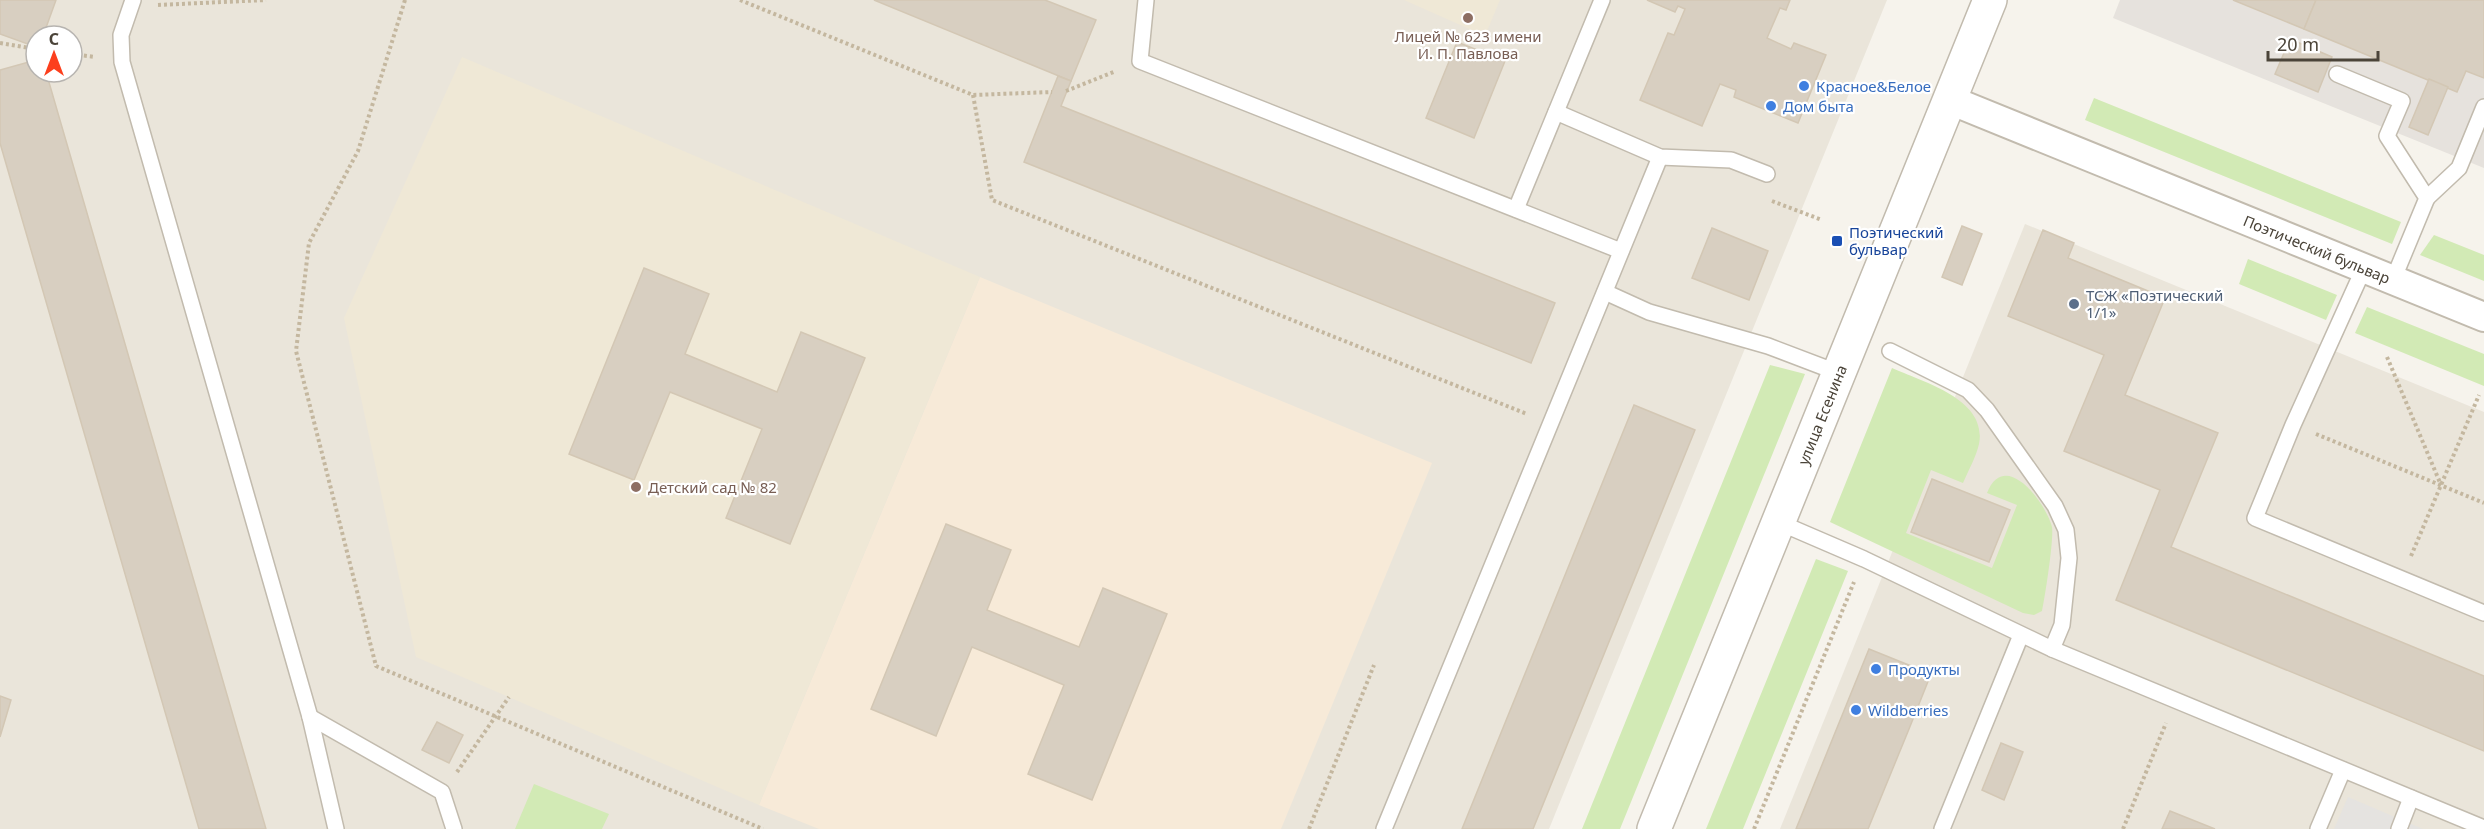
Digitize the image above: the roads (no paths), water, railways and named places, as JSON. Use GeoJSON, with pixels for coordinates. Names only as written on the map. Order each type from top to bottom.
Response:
{"type":"FeatureCollection","features":[{"type":"Feature","properties":{"kind":"street","name":"улица Есенина"},"geometry":{"type":"LineString","coordinates":[[1654,829],[1990,0]]}},
{"type":"Feature","properties":{"kind":"street","name":"Поэтический бульвар"},"geometry":{"type":"LineString","coordinates":[[1950,100],[2484,317]]}},
{"type":"Feature","properties":{"kind":"lane"},"geometry":{"type":"LineString","coordinates":[[1146,0],[1140,61],[1621,251]]}},
{"type":"Feature","properties":{"kind":"lane"},"geometry":{"type":"LineString","coordinates":[[1516,209],[1602,0]]}},
{"type":"Feature","properties":{"kind":"lane"},"geometry":{"type":"LineString","coordinates":[[131,3],[121,35],[122,62],[310,717],[336,829]]}},
{"type":"Feature","properties":{"kind":"lane"},"geometry":{"type":"LineString","coordinates":[[2337,74],[2402,101],[2387,136],[2427,198]]}},
{"type":"Feature","properties":{"kind":"lane"},"geometry":{"type":"LineString","coordinates":[[2393,280],[2427,198],[2459,168],[2479,135],[2484,107]]}},
{"type":"Feature","properties":{"kind":"lane"},"geometry":{"type":"LineString","coordinates":[[1556,112],[1660,157],[1731,160],[1767,174]]}},
{"type":"Feature","properties":{"kind":"lane"},"geometry":{"type":"LineString","coordinates":[[1383,829],[1660,157]]}},
{"type":"Feature","properties":{"kind":"lane"},"geometry":{"type":"LineString","coordinates":[[2364,268],[2293,425],[2256,518],[2484,613]]}},
{"type":"Feature","properties":{"kind":"lane"},"geometry":{"type":"LineString","coordinates":[[1605,292],[1649,312],[1768,346],[1839,373]]}},
{"type":"Feature","properties":{"kind":"lane"},"geometry":{"type":"LineString","coordinates":[[1890,351],[1968,390],[1987,410],[2055,506],[2066,530],[2069,558],[2062,625],[2052,649]]}},
{"type":"Feature","properties":{"kind":"lane"},"geometry":{"type":"LineString","coordinates":[[1778,522],[1864,559],[2052,649],[2484,828]]}},
{"type":"Feature","properties":{"kind":"lane"},"geometry":{"type":"LineString","coordinates":[[1942,829],[2021,635]]}},
{"type":"Feature","properties":{"kind":"lane"},"geometry":{"type":"LineString","coordinates":[[310,717],[442,792],[454,829]]}},
{"type":"Feature","properties":{"kind":"lane"},"geometry":{"type":"LineString","coordinates":[[2318,829],[2343,770]]}},
{"type":"Feature","properties":{"kind":"lane"},"geometry":{"type":"LineString","coordinates":[[2400,829],[2411,798]]}},
{"type":"Feature","properties":{"kind":"place","name":"Лицей № 623 имени И. П. Павлова"},"geometry":{"type":"Point","coordinates":[1468,18]}},
{"type":"Feature","properties":{"kind":"place","name":"Красное&Белое"},"geometry":{"type":"Point","coordinates":[1804,86]}},
{"type":"Feature","properties":{"kind":"place","name":"Дом быта"},"geometry":{"type":"Point","coordinates":[1771,106]}},
{"type":"Feature","properties":{"kind":"place","name":"Поэтический бульвар"},"geometry":{"type":"Point","coordinates":[1837,241]}},
{"type":"Feature","properties":{"kind":"place","name":"ТСЖ «Поэтический 1/1»"},"geometry":{"type":"Point","coordinates":[2074,304]}},
{"type":"Feature","properties":{"kind":"place","name":"Детский сад № 82"},"geometry":{"type":"Point","coordinates":[636,487]}},
{"type":"Feature","properties":{"kind":"place","name":"Продукты"},"geometry":{"type":"Point","coordinates":[1876,669]}},
{"type":"Feature","properties":{"kind":"place","name":"Wildberries"},"geometry":{"type":"Point","coordinates":[1856,710]}}]}
